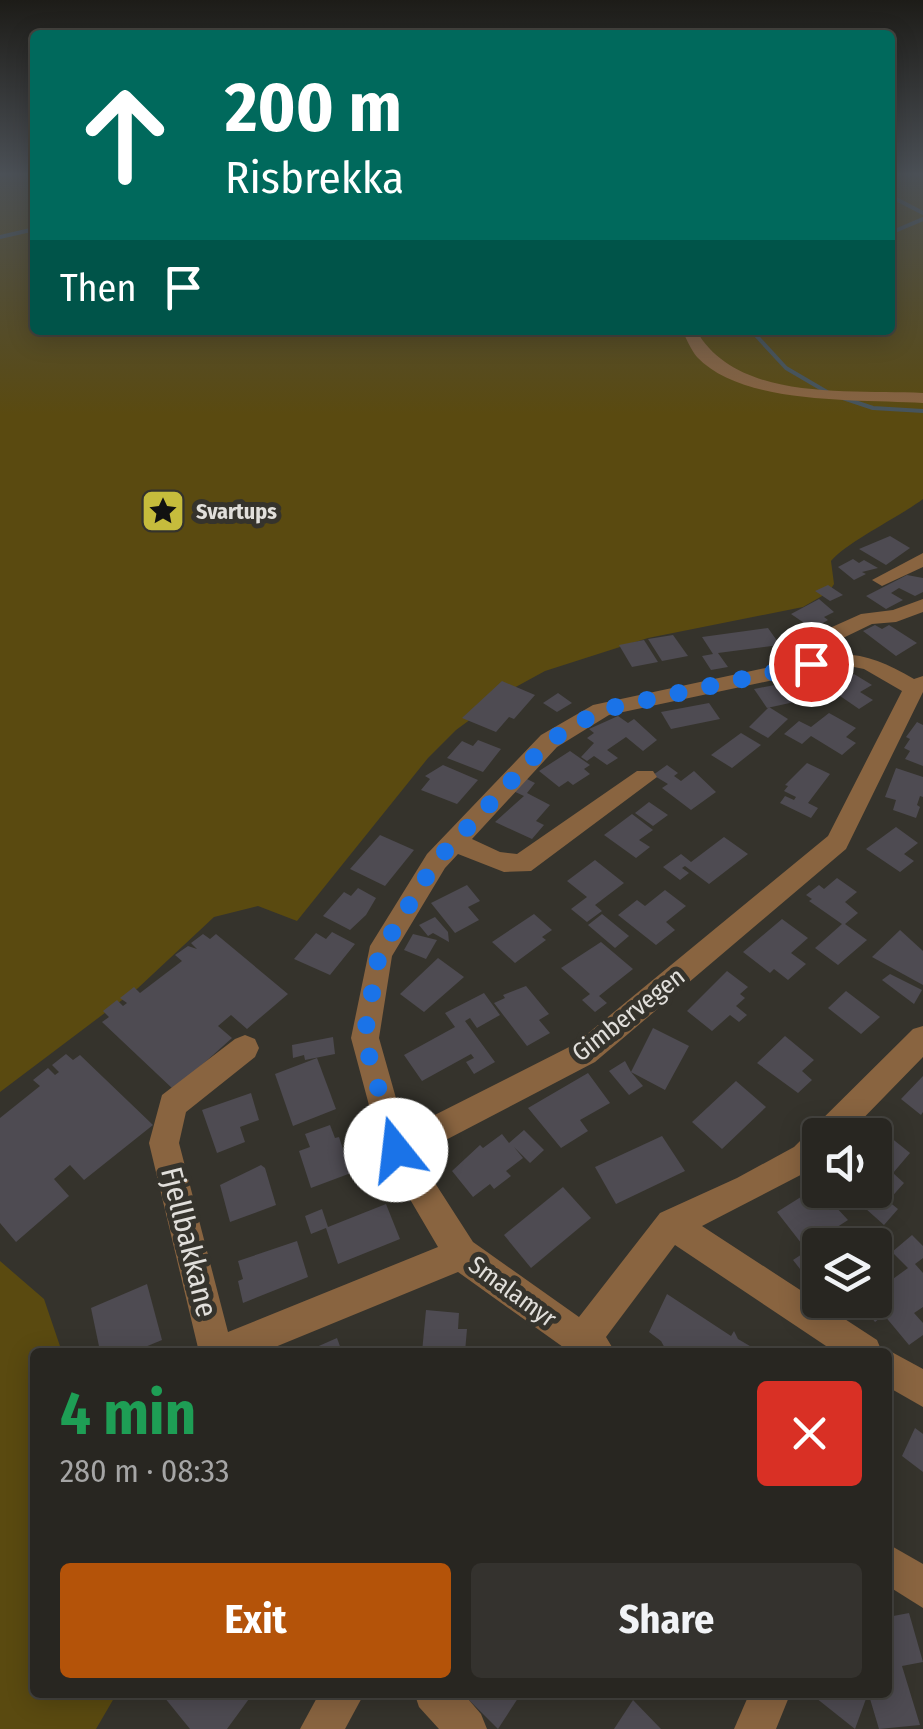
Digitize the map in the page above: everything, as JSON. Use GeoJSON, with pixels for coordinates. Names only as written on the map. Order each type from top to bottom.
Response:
{"type":"FeatureCollection","features":[{"type":"Feature","properties":{"kind":"street"},"geometry":{"type":"LineString","coordinates":[[691,335],[705,358],[754,379],[820,393],[923,398]]}},
{"type":"Feature","properties":{"kind":"street"},"geometry":{"type":"LineString","coordinates":[[882,580],[923,558]]}},
{"type":"Feature","properties":{"kind":"street"},"geometry":{"type":"LineString","coordinates":[[811,664],[802,650],[810,645],[868,618],[896,616],[923,604]]}},
{"type":"Feature","properties":{"kind":"street","name":"Smalamyr"},"geometry":{"type":"LineString","coordinates":[[590,1347],[461,1254],[396,1150],[364,1038],[379,954],[436,861],[549,741],[601,710],[811,664],[858,659],[918,685]]}},
{"type":"Feature","properties":{"kind":"street","name":"Gimbervegen"},"geometry":{"type":"LineString","coordinates":[[396,1150],[584,1053],[837,842],[918,685]]}},
{"type":"Feature","properties":{"kind":"street"},"geometry":{"type":"LineString","coordinates":[[455,841],[490,859],[508,865],[522,864],[645,777]]}},
{"type":"Feature","properties":{"kind":"street"},"geometry":{"type":"LineString","coordinates":[[844,1118],[923,1038]]}},
{"type":"Feature","properties":{"kind":"street","name":"Fjellbakkane"},"geometry":{"type":"LineString","coordinates":[[218,1348],[164,1143],[173,1105],[245,1048]]}},
{"type":"Feature","properties":{"kind":"street"},"geometry":{"type":"LineString","coordinates":[[590,1347],[671,1224],[748,1189],[802,1159]]}},
{"type":"Feature","properties":{"kind":"street"},"geometry":{"type":"LineString","coordinates":[[671,1224],[859,1348]]}},
{"type":"Feature","properties":{"kind":"street","name":"Fjellbakkane"},"geometry":{"type":"LineString","coordinates":[[229,1348],[461,1254]]}},
{"type":"Feature","properties":{"kind":"street"},"geometry":{"type":"LineString","coordinates":[[892,1370],[923,1389]]}},
{"type":"Feature","properties":{"kind":"street"},"geometry":{"type":"LineString","coordinates":[[892,1565],[923,1588]]}},
{"type":"Feature","properties":{"kind":"street"},"geometry":{"type":"LineString","coordinates":[[321,1729],[341,1698]]}},
{"type":"Feature","properties":{"kind":"street"},"geometry":{"type":"LineString","coordinates":[[439,1698],[466,1729]]}},
{"type":"Feature","properties":{"kind":"street"},"geometry":{"type":"LineString","coordinates":[[755,1729],[768,1698]]}},
{"type":"Feature","properties":{"kind":"shaded area"},"geometry":{"type":"Polygon","coordinates":[[[0,254],[30,254],[30,335],[895,335],[895,254],[923,254],[923,499],[831,561],[834,584],[829,592],[803,607],[648,638],[545,671],[512,689],[456,730],[428,758],[297,921],[258,906],[214,917],[138,988],[0,1092],[0,254]]]}},
{"type":"Feature","properties":{"kind":"shaded area"},"geometry":{"type":"Polygon","coordinates":[[[0,1261],[44,1299],[61,1348],[30,1348],[30,1698],[114,1698],[96,1729],[0,1729],[0,1261]]]}},
{"type":"Feature","properties":{"kind":"building"},"geometry":{"type":"Polygon","coordinates":[[[890,536],[910,548],[886,565],[859,549],[890,536]]]}},
{"type":"Feature","properties":{"kind":"building"},"geometry":{"type":"Polygon","coordinates":[[[853,559],[878,568],[862,572],[866,574],[854,580],[838,567],[853,559]]]}},
{"type":"Feature","properties":{"kind":"building"},"geometry":{"type":"Polygon","coordinates":[[[907,575],[923,578],[923,592],[915,596],[899,588],[891,593],[903,600],[886,609],[866,596],[907,575]]]}},
{"type":"Feature","properties":{"kind":"building"},"geometry":{"type":"Polygon","coordinates":[[[828,585],[843,595],[830,601],[815,591],[828,585]]]}},
{"type":"Feature","properties":{"kind":"building"},"geometry":{"type":"Polygon","coordinates":[[[819,599],[834,612],[813,629],[791,614],[819,599]]]}},
{"type":"Feature","properties":{"kind":"building"},"geometry":{"type":"Polygon","coordinates":[[[875,625],[882,629],[889,625],[917,643],[896,656],[863,631],[875,625]]]}},
{"type":"Feature","properties":{"kind":"building"},"geometry":{"type":"Polygon","coordinates":[[[768,628],[780,645],[718,653],[728,667],[711,670],[702,656],[713,654],[702,637],[768,628]]]}},
{"type":"Feature","properties":{"kind":"building"},"geometry":{"type":"Polygon","coordinates":[[[673,635],[688,656],[662,661],[648,639],[673,635]]]}},
{"type":"Feature","properties":{"kind":"building"},"geometry":{"type":"Polygon","coordinates":[[[644,640],[658,662],[632,667],[619,645],[644,640]]]}},
{"type":"Feature","properties":{"kind":"building"},"geometry":{"type":"Polygon","coordinates":[[[854,674],[872,685],[860,692],[873,700],[859,709],[830,689],[854,674]]]}},
{"type":"Feature","properties":{"kind":"building"},"geometry":{"type":"Polygon","coordinates":[[[817,675],[831,688],[827,690],[831,693],[823,696],[804,680],[817,675]]]}},
{"type":"Feature","properties":{"kind":"building"},"geometry":{"type":"Polygon","coordinates":[[[502,681],[535,695],[514,719],[509,717],[496,732],[462,718],[502,681]]]}},
{"type":"Feature","properties":{"kind":"building"},"geometry":{"type":"Polygon","coordinates":[[[795,681],[808,699],[767,708],[754,689],[795,681]]]}},
{"type":"Feature","properties":{"kind":"building"},"geometry":{"type":"Polygon","coordinates":[[[558,693],[572,703],[557,712],[543,703],[558,693]]]}},
{"type":"Feature","properties":{"kind":"building"},"geometry":{"type":"Polygon","coordinates":[[[709,703],[720,719],[671,729],[661,712],[709,703]]]}},
{"type":"Feature","properties":{"kind":"building"},"geometry":{"type":"Polygon","coordinates":[[[769,707],[788,719],[768,738],[749,727],[769,707]]]}},
{"type":"Feature","properties":{"kind":"building"},"geometry":{"type":"Polygon","coordinates":[[[829,713],[856,728],[846,737],[856,743],[842,755],[811,736],[802,744],[784,734],[799,721],[811,727],[829,713]]]}},
{"type":"Feature","properties":{"kind":"building"},"geometry":{"type":"Polygon","coordinates":[[[618,716],[628,723],[634,719],[657,740],[643,751],[626,737],[607,750],[618,758],[607,765],[594,756],[587,761],[581,757],[594,743],[587,738],[594,733],[589,729],[618,716]]]}},
{"type":"Feature","properties":{"kind":"building"},"geometry":{"type":"Polygon","coordinates":[[[917,722],[923,725],[923,766],[905,759],[910,751],[904,748],[910,739],[906,737],[917,722]]]}},
{"type":"Feature","properties":{"kind":"building"},"geometry":{"type":"Polygon","coordinates":[[[741,733],[761,745],[732,768],[711,755],[741,733]]]}},
{"type":"Feature","properties":{"kind":"building"},"geometry":{"type":"Polygon","coordinates":[[[478,740],[501,749],[483,772],[447,758],[462,741],[473,746],[478,740]]]}},
{"type":"Feature","properties":{"kind":"building"},"geometry":{"type":"Polygon","coordinates":[[[570,751],[590,765],[584,769],[590,774],[573,785],[568,781],[559,787],[539,771],[570,751]]]}},
{"type":"Feature","properties":{"kind":"building"},"geometry":{"type":"Polygon","coordinates":[[[807,763],[830,774],[808,803],[818,808],[811,818],[780,803],[785,796],[794,800],[796,797],[784,791],[788,786],[785,785],[807,763]]]}},
{"type":"Feature","properties":{"kind":"building"},"geometry":{"type":"Polygon","coordinates":[[[443,765],[478,780],[457,804],[421,790],[430,779],[425,776],[443,765]]]}},
{"type":"Feature","properties":{"kind":"building"},"geometry":{"type":"Polygon","coordinates":[[[667,765],[678,773],[674,776],[681,781],[694,771],[716,792],[691,810],[662,788],[668,784],[653,775],[667,765]]]}},
{"type":"Feature","properties":{"kind":"building"},"geometry":{"type":"Polygon","coordinates":[[[896,768],[923,777],[923,797],[920,796],[916,818],[893,810],[896,800],[885,797],[896,768]]]}},
{"type":"Feature","properties":{"kind":"building"},"geometry":{"type":"Polygon","coordinates":[[[523,777],[535,783],[527,793],[550,805],[536,821],[544,825],[532,839],[495,822],[524,796],[511,790],[523,777]]]}},
{"type":"Feature","properties":{"kind":"building"},"geometry":{"type":"Polygon","coordinates":[[[649,802],[668,815],[653,826],[635,813],[649,802]]]}},
{"type":"Feature","properties":{"kind":"building"},"geometry":{"type":"Polygon","coordinates":[[[632,814],[653,830],[639,840],[650,847],[636,858],[604,835],[632,814]]]}},
{"type":"Feature","properties":{"kind":"building"},"geometry":{"type":"Polygon","coordinates":[[[896,827],[918,843],[904,854],[914,861],[900,872],[866,849],[896,827]]]}},
{"type":"Feature","properties":{"kind":"building"},"geometry":{"type":"Polygon","coordinates":[[[380,835],[414,850],[385,886],[350,869],[380,835]]]}},
{"type":"Feature","properties":{"kind":"building"},"geometry":{"type":"Polygon","coordinates":[[[724,837],[748,854],[709,884],[685,866],[682,868],[689,873],[680,880],[663,867],[681,854],[691,862],[724,837]]]}},
{"type":"Feature","properties":{"kind":"building"},"geometry":{"type":"Polygon","coordinates":[[[595,860],[624,883],[595,905],[602,911],[587,922],[571,909],[587,897],[567,881],[595,860]]]}},
{"type":"Feature","properties":{"kind":"building"},"geometry":{"type":"Polygon","coordinates":[[[837,878],[857,892],[845,902],[858,913],[845,924],[867,940],[838,965],[815,948],[842,924],[806,895],[819,885],[824,889],[837,878]]]}},
{"type":"Feature","properties":{"kind":"building"},"geometry":{"type":"Polygon","coordinates":[[[467,885],[480,901],[468,907],[479,920],[455,933],[431,903],[467,885]]]}},
{"type":"Feature","properties":{"kind":"building"},"geometry":{"type":"Polygon","coordinates":[[[358,888],[376,898],[350,930],[323,916],[344,892],[351,896],[358,888]]]}},
{"type":"Feature","properties":{"kind":"building"},"geometry":{"type":"Polygon","coordinates":[[[665,890],[686,906],[666,922],[675,930],[656,945],[618,915],[637,900],[645,906],[665,890]]]}},
{"type":"Feature","properties":{"kind":"building"},"geometry":{"type":"Polygon","coordinates":[[[534,914],[552,930],[542,937],[546,940],[515,963],[492,942],[534,914]]]}},
{"type":"Feature","properties":{"kind":"building"},"geometry":{"type":"Polygon","coordinates":[[[602,914],[629,936],[615,948],[588,925],[602,914]]]}},
{"type":"Feature","properties":{"kind":"building"},"geometry":{"type":"Polygon","coordinates":[[[435,917],[448,932],[449,942],[433,933],[428,936],[419,925],[435,917]]]}},
{"type":"Feature","properties":{"kind":"building"},"geometry":{"type":"Polygon","coordinates":[[[782,919],[808,938],[791,953],[806,964],[788,980],[774,969],[770,973],[743,952],[782,919]]]}},
{"type":"Feature","properties":{"kind":"building"},"geometry":{"type":"Polygon","coordinates":[[[900,930],[923,951],[923,985],[872,957],[900,930]]]}},
{"type":"Feature","properties":{"kind":"building"},"geometry":{"type":"Polygon","coordinates":[[[332,932],[355,944],[330,975],[294,959],[316,933],[326,939],[332,932]]]}},
{"type":"Feature","properties":{"kind":"building"},"geometry":{"type":"Polygon","coordinates":[[[203,934],[210,939],[216,934],[288,994],[247,1029],[231,1015],[218,1026],[232,1038],[174,1090],[102,1022],[109,1017],[103,1011],[117,1000],[123,1006],[127,1003],[120,998],[134,987],[140,993],[182,961],[175,955],[188,946],[197,949],[191,943],[203,934]]]}},
{"type":"Feature","properties":{"kind":"building"},"geometry":{"type":"Polygon","coordinates":[[[413,934],[437,940],[426,959],[404,950],[413,934]]]}},
{"type":"Feature","properties":{"kind":"building"},"geometry":{"type":"Polygon","coordinates":[[[601,942],[633,969],[599,996],[607,1003],[595,1012],[582,1000],[590,994],[561,968],[601,942]]]}},
{"type":"Feature","properties":{"kind":"building"},"geometry":{"type":"Polygon","coordinates":[[[438,958],[464,977],[424,1012],[400,994],[438,958]]]}},
{"type":"Feature","properties":{"kind":"building"},"geometry":{"type":"Polygon","coordinates":[[[727,971],[748,987],[740,994],[745,998],[736,1006],[747,1015],[739,1022],[730,1015],[712,1031],[687,1011],[727,971]]]}},
{"type":"Feature","properties":{"kind":"building"},"geometry":{"type":"Polygon","coordinates":[[[890,974],[922,990],[914,1004],[882,980],[890,974]]]}},
{"type":"Feature","properties":{"kind":"building"},"geometry":{"type":"Polygon","coordinates":[[[526,986],[549,1014],[539,1020],[550,1033],[527,1046],[494,1003],[526,986]]]}},
{"type":"Feature","properties":{"kind":"building"},"geometry":{"type":"Polygon","coordinates":[[[846,991],[880,1017],[861,1034],[828,1008],[846,991]]]}},
{"type":"Feature","properties":{"kind":"building"},"geometry":{"type":"Polygon","coordinates":[[[484,993],[500,1015],[477,1028],[470,1018],[465,1021],[495,1062],[474,1074],[466,1062],[474,1058],[471,1054],[422,1081],[404,1055],[455,1027],[445,1013],[484,993]]]}},
{"type":"Feature","properties":{"kind":"building"},"geometry":{"type":"Polygon","coordinates":[[[653,1028],[689,1046],[665,1090],[631,1072],[653,1028]]]}},
{"type":"Feature","properties":{"kind":"building"},"geometry":{"type":"Polygon","coordinates":[[[785,1036],[814,1060],[802,1071],[812,1080],[798,1093],[757,1063],[785,1036]]]}},
{"type":"Feature","properties":{"kind":"building"},"geometry":{"type":"Polygon","coordinates":[[[333,1037],[335,1054],[305,1060],[304,1055],[293,1058],[292,1045],[333,1037]]]}},
{"type":"Feature","properties":{"kind":"building"},"geometry":{"type":"Polygon","coordinates":[[[66,1054],[73,1060],[80,1055],[153,1125],[84,1180],[70,1165],[54,1179],[69,1196],[16,1242],[0,1223],[0,1118],[40,1086],[33,1080],[48,1068],[55,1075],[59,1072],[52,1065],[66,1054]]]}},
{"type":"Feature","properties":{"kind":"building"},"geometry":{"type":"Polygon","coordinates":[[[317,1058],[336,1109],[293,1126],[275,1074],[317,1058]]]}},
{"type":"Feature","properties":{"kind":"building"},"geometry":{"type":"Polygon","coordinates":[[[625,1061],[643,1086],[629,1095],[609,1071],[625,1061]]]}},
{"type":"Feature","properties":{"kind":"building"},"geometry":{"type":"Polygon","coordinates":[[[588,1073],[610,1103],[580,1120],[588,1131],[561,1148],[528,1108],[588,1073]]]}},
{"type":"Feature","properties":{"kind":"building"},"geometry":{"type":"Polygon","coordinates":[[[923,1076],[923,1112],[921,1115],[901,1099],[923,1076]]]}},
{"type":"Feature","properties":{"kind":"building"},"geometry":{"type":"Polygon","coordinates":[[[736,1081],[766,1107],[722,1149],[692,1122],[736,1081]]]}},
{"type":"Feature","properties":{"kind":"building"},"geometry":{"type":"Polygon","coordinates":[[[251,1093],[259,1120],[240,1127],[245,1142],[217,1153],[202,1110],[251,1093]]]}},
{"type":"Feature","properties":{"kind":"building"},"geometry":{"type":"Polygon","coordinates":[[[330,1125],[335,1138],[339,1137],[351,1173],[311,1188],[299,1151],[310,1147],[305,1134],[330,1125]]]}},
{"type":"Feature","properties":{"kind":"building"},"geometry":{"type":"Polygon","coordinates":[[[524,1130],[544,1150],[530,1163],[514,1147],[523,1158],[506,1171],[511,1176],[494,1189],[490,1184],[473,1197],[452,1171],[480,1145],[483,1148],[502,1134],[509,1143],[524,1130]]]}},
{"type":"Feature","properties":{"kind":"building"},"geometry":{"type":"Polygon","coordinates":[[[662,1136],[685,1171],[616,1204],[595,1167],[662,1136]]]}},
{"type":"Feature","properties":{"kind":"building"},"geometry":{"type":"Polygon","coordinates":[[[892,1139],[910,1153],[893,1173],[904,1183],[892,1196],[892,1139]]]}},
{"type":"Feature","properties":{"kind":"building"},"geometry":{"type":"Polygon","coordinates":[[[261,1165],[276,1205],[230,1222],[220,1185],[261,1165]]]}},
{"type":"Feature","properties":{"kind":"building"},"geometry":{"type":"Polygon","coordinates":[[[563,1187],[591,1218],[531,1268],[504,1235],[563,1187]]]}},
{"type":"Feature","properties":{"kind":"building"},"geometry":{"type":"Polygon","coordinates":[[[802,1196],[802,1208],[837,1208],[848,1220],[836,1228],[802,1228],[802,1244],[777,1212],[802,1196]]]}},
{"type":"Feature","properties":{"kind":"building"},"geometry":{"type":"Polygon","coordinates":[[[386,1204],[400,1239],[338,1264],[326,1228],[311,1234],[305,1216],[322,1209],[328,1227],[386,1204]]]}},
{"type":"Feature","properties":{"kind":"building"},"geometry":{"type":"Polygon","coordinates":[[[892,1204],[898,1209],[884,1225],[865,1208],[892,1208],[892,1204]]]}},
{"type":"Feature","properties":{"kind":"building"},"geometry":{"type":"Polygon","coordinates":[[[912,1235],[923,1246],[923,1258],[915,1264],[923,1273],[923,1307],[914,1313],[923,1323],[923,1335],[909,1345],[886,1318],[892,1318],[892,1280],[908,1268],[892,1252],[912,1235]]]}},
{"type":"Feature","properties":{"kind":"building"},"geometry":{"type":"Polygon","coordinates":[[[297,1241],[308,1277],[243,1303],[238,1261],[297,1241]]]}},
{"type":"Feature","properties":{"kind":"building"},"geometry":{"type":"Polygon","coordinates":[[[802,1254],[802,1271],[793,1260],[802,1254]]]}},
{"type":"Feature","properties":{"kind":"building"},"geometry":{"type":"Polygon","coordinates":[[[147,1284],[162,1340],[143,1348],[99,1348],[91,1308],[147,1284]]]}},
{"type":"Feature","properties":{"kind":"building"},"geometry":{"type":"Polygon","coordinates":[[[667,1294],[731,1336],[734,1331],[738,1339],[753,1348],[665,1348],[649,1332],[667,1294]]]}},
{"type":"Feature","properties":{"kind":"building"},"geometry":{"type":"Polygon","coordinates":[[[426,1310],[459,1313],[458,1329],[467,1329],[465,1348],[422,1348],[426,1310]]]}},
{"type":"Feature","properties":{"kind":"building"},"geometry":{"type":"Polygon","coordinates":[[[337,1338],[341,1348],[314,1348],[337,1338]]]}},
{"type":"Feature","properties":{"kind":"building"},"geometry":{"type":"Polygon","coordinates":[[[915,1428],[923,1434],[923,1472],[902,1456],[915,1428]]]}},
{"type":"Feature","properties":{"kind":"building"},"geometry":{"type":"Polygon","coordinates":[[[909,1613],[923,1662],[902,1666],[920,1725],[879,1729],[870,1698],[892,1698],[892,1616],[909,1613]]]}},
{"type":"Feature","properties":{"kind":"building"},"geometry":{"type":"Polygon","coordinates":[[[165,1698],[250,1698],[227,1729],[190,1729],[165,1698]]]}},
{"type":"Feature","properties":{"kind":"building"},"geometry":{"type":"Polygon","coordinates":[[[467,1698],[518,1698],[498,1729],[467,1698]]]}},
{"type":"Feature","properties":{"kind":"building"},"geometry":{"type":"Polygon","coordinates":[[[816,1698],[866,1698],[855,1729],[816,1698]]]}},
{"type":"Feature","properties":{"kind":"building"},"geometry":{"type":"Polygon","coordinates":[[[633,1700],[661,1729],[614,1729],[633,1700]]]}},
{"type":"Feature","properties":{"kind":"waterway"},"geometry":{"type":"LineString","coordinates":[[756,335],[786,368],[827,392]]}},
{"type":"Feature","properties":{"kind":"waterway"},"geometry":{"type":"LineString","coordinates":[[843,398],[873,408],[923,411]]}},
{"type":"Feature","properties":{"kind":"place","name":"Svartups"},"geometry":{"type":"Point","coordinates":[163,511]}},
{"type":"Feature","properties":{"kind":"route"},"geometry":{"type":"LineString","coordinates":[[396,1150],[364,1038],[379,954],[436,861],[549,741],[601,710],[811,664]]}}]}
